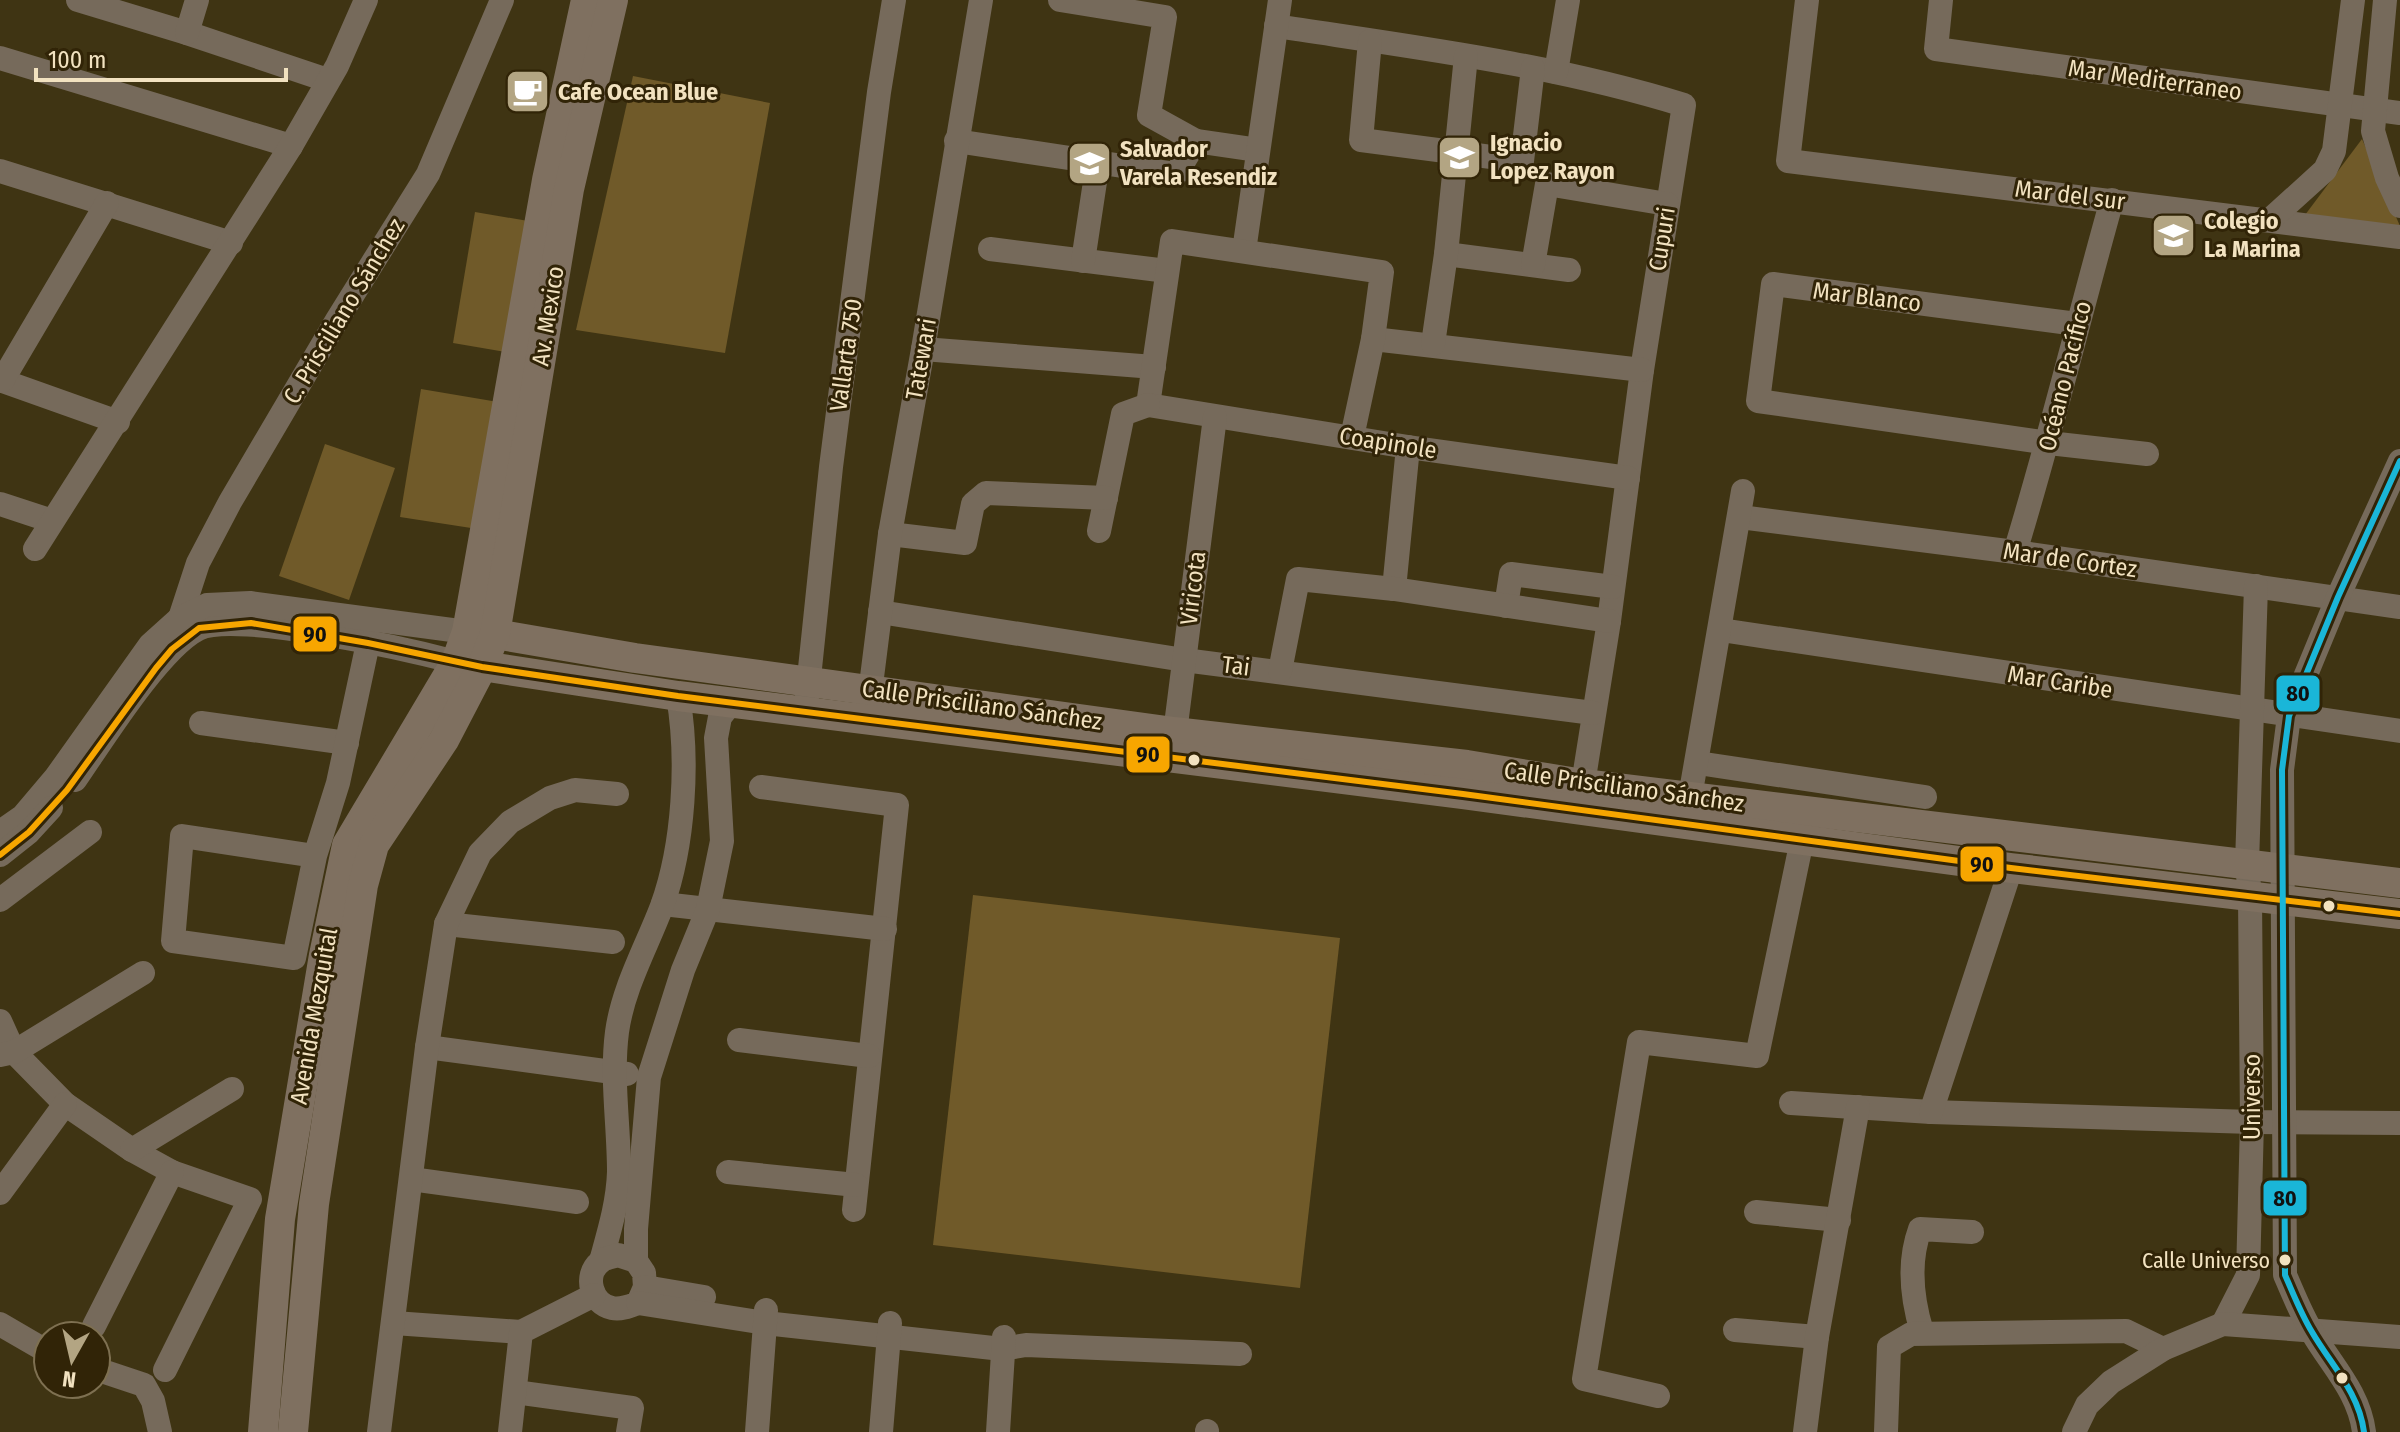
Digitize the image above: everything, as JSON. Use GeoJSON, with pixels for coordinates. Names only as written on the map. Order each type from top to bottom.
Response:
{"type":"FeatureCollection","features":[{"type":"Feature","properties":{"kind":"main road","name":"Av. Mexico"},"geometry":{"type":"LineString","coordinates":[[481,633],[547,180],[586,0]]}},
{"type":"Feature","properties":{"kind":"main road","name":"Av. Mexico"},"geometry":{"type":"LineString","coordinates":[[481,633],[569,189],[613,0]]}},
{"type":"Feature","properties":{"kind":"main road","name":"Avenida Mezquital"},"geometry":{"type":"LineString","coordinates":[[293,1432],[314,1204],[363,885],[374,845],[444,740],[481,633]]}},
{"type":"Feature","properties":{"kind":"main road","name":"Calle Prisciliano Sánchez"},"geometry":{"type":"LineString","coordinates":[[481,633],[809,681],[868,705]]}},
{"type":"Feature","properties":{"kind":"main road","name":"Avenida Mezquital"},"geometry":{"type":"LineString","coordinates":[[263,1432],[280,1219],[324,955],[347,845],[469,664]]}},
{"type":"Feature","properties":{"kind":"main road","name":"Calle Prisciliano Sánchez"},"geometry":{"type":"LineString","coordinates":[[469,664],[678,696],[805,711],[868,705],[1171,745],[1802,840],[2400,914]]}},
{"type":"Feature","properties":{"kind":"main road","name":"Calle Prisciliano Sánchez"},"geometry":{"type":"LineString","coordinates":[[1171,745],[1467,765],[1583,784],[2400,883]]}},
{"type":"Feature","properties":{"kind":"street"},"geometry":{"type":"LineString","coordinates":[[78,0],[327,80]]}},
{"type":"Feature","properties":{"kind":"street"},"geometry":{"type":"LineString","coordinates":[[187,33],[197,0]]}},
{"type":"Feature","properties":{"kind":"street"},"geometry":{"type":"LineString","coordinates":[[35,549],[291,146],[337,66],[366,0]]}},
{"type":"Feature","properties":{"kind":"street","name":"C. Prisciliano Sánchez"},"geometry":{"type":"LineString","coordinates":[[180,618],[198,563],[230,502],[337,320],[428,174],[502,0]]}},
{"type":"Feature","properties":{"kind":"street","name":"Vallarta 750"},"geometry":{"type":"LineString","coordinates":[[805,711],[831,467],[879,92],[894,0]]}},
{"type":"Feature","properties":{"kind":"street","name":"Tatewari"},"geometry":{"type":"LineString","coordinates":[[868,705],[890,534],[981,0]]}},
{"type":"Feature","properties":{"kind":"street"},"geometry":{"type":"LineString","coordinates":[[1060,0],[1165,17],[1149,115],[1196,141],[1258,150]]}},
{"type":"Feature","properties":{"kind":"street"},"geometry":{"type":"LineString","coordinates":[[1244,251],[1280,0]]}},
{"type":"Feature","properties":{"kind":"street"},"geometry":{"type":"LineString","coordinates":[[1370,41],[1361,140],[1522,161],[1545,70],[1568,0]]}},
{"type":"Feature","properties":{"kind":"street","name":"Mar del sur"},"geometry":{"type":"LineString","coordinates":[[1807,0],[1788,161],[2400,237]]}},
{"type":"Feature","properties":{"kind":"street","name":"Mar Mediterraneo"},"geometry":{"type":"LineString","coordinates":[[1941,0],[1936,49],[2400,113]]}},
{"type":"Feature","properties":{"kind":"street"},"geometry":{"type":"LineString","coordinates":[[2271,219],[2325,170],[2334,151],[2353,0]]}},
{"type":"Feature","properties":{"kind":"street"},"geometry":{"type":"LineString","coordinates":[[2385,0],[2373,131],[2378,153],[2400,206]]}},
{"type":"Feature","properties":{"kind":"street","name":"Cupuri"},"geometry":{"type":"LineString","coordinates":[[1276,26],[1545,70],[1627,87],[1684,105],[1642,370],[1609,621],[1583,784]]}},
{"type":"Feature","properties":{"kind":"street"},"geometry":{"type":"LineString","coordinates":[[1433,344],[1446,254],[1466,56]]}},
{"type":"Feature","properties":{"kind":"street"},"geometry":{"type":"LineString","coordinates":[[0,58],[291,146]]}},
{"type":"Feature","properties":{"kind":"street"},"geometry":{"type":"LineString","coordinates":[[956,141],[1176,174],[1196,141]]}},
{"type":"Feature","properties":{"kind":"street"},"geometry":{"type":"LineString","coordinates":[[1083,261],[1098,162]]}},
{"type":"Feature","properties":{"kind":"street"},"geometry":{"type":"LineString","coordinates":[[0,171],[231,243]]}},
{"type":"Feature","properties":{"kind":"street"},"geometry":{"type":"LineString","coordinates":[[1533,265],[1547,184],[1667,204]]}},
{"type":"Feature","properties":{"kind":"street","name":"Océano Pacífico"},"geometry":{"type":"LineString","coordinates":[[2015,552],[2049,443],[2077,324],[2112,200]]}},
{"type":"Feature","properties":{"kind":"street"},"geometry":{"type":"LineString","coordinates":[[107,203],[1,380],[118,422]]}},
{"type":"Feature","properties":{"kind":"street"},"geometry":{"type":"LineString","coordinates":[[1099,531],[1123,414],[1148,405],[1172,241],[1382,272],[1373,339],[1352,437]]}},
{"type":"Feature","properties":{"kind":"street"},"geometry":{"type":"LineString","coordinates":[[990,249],[1167,271]]}},
{"type":"Feature","properties":{"kind":"street"},"geometry":{"type":"LineString","coordinates":[[1446,254],[1569,270]]}},
{"type":"Feature","properties":{"kind":"street","name":"Mar Blanco"},"geometry":{"type":"LineString","coordinates":[[2049,443],[1758,401],[1773,284],[2077,324]]}},
{"type":"Feature","properties":{"kind":"street"},"geometry":{"type":"LineString","coordinates":[[1373,339],[1642,370]]}},
{"type":"Feature","properties":{"kind":"street"},"geometry":{"type":"LineString","coordinates":[[923,349],[1154,367]]}},
{"type":"Feature","properties":{"kind":"street","name":"Coapinole"},"geometry":{"type":"LineString","coordinates":[[1148,405],[1408,447],[1628,478]]}},
{"type":"Feature","properties":{"kind":"street","name":"Viricota"},"geometry":{"type":"LineString","coordinates":[[1171,745],[1215,417]]}},
{"type":"Feature","properties":{"kind":"street"},"geometry":{"type":"LineString","coordinates":[[2049,443],[2147,454]]}},
{"type":"Feature","properties":{"kind":"street"},"geometry":{"type":"LineString","coordinates":[[1394,589],[1408,447]]}},
{"type":"Feature","properties":{"kind":"street"},"geometry":{"type":"LineString","coordinates":[[2281,868],[2282,770],[2289,716],[2338,597],[2395,485],[2400,461]]}},
{"type":"Feature","properties":{"kind":"street"},"geometry":{"type":"LineString","coordinates":[[1690,797],[1743,491]]}},
{"type":"Feature","properties":{"kind":"street"},"geometry":{"type":"LineString","coordinates":[[890,534],[965,543],[973,504],[986,493],[1106,498]]}},
{"type":"Feature","properties":{"kind":"street"},"geometry":{"type":"LineString","coordinates":[[0,504],[52,521]]}},
{"type":"Feature","properties":{"kind":"street","name":"Mar de Cortez"},"geometry":{"type":"LineString","coordinates":[[1740,517],[2015,552],[2400,607]]}},
{"type":"Feature","properties":{"kind":"street"},"geometry":{"type":"LineString","coordinates":[[1506,606],[1511,574],[1613,587]]}},
{"type":"Feature","properties":{"kind":"street"},"geometry":{"type":"LineString","coordinates":[[1280,671],[1298,579],[1394,589],[1609,621]]}},
{"type":"Feature","properties":{"kind":"street"},"geometry":{"type":"LineString","coordinates":[[2247,864],[2256,586]]}},
{"type":"Feature","properties":{"kind":"street","name":"Calle Prisciliano Sánchez"},"geometry":{"type":"LineString","coordinates":[[0,832],[23,816],[56,777],[150,645],[180,618],[207,605],[250,603],[481,633]]}},
{"type":"Feature","properties":{"kind":"street","name":"Tai"},"geometry":{"type":"LineString","coordinates":[[880,612],[1184,660],[1593,713]]}},
{"type":"Feature","properties":{"kind":"street","name":"Calle Prisciliano Sánchez"},"geometry":{"type":"LineString","coordinates":[[0,855],[29,832],[67,790],[156,668],[172,649],[199,628],[251,623],[469,664]]}},
{"type":"Feature","properties":{"kind":"street","name":"Mar Caribe"},"geometry":{"type":"LineString","coordinates":[[1721,630],[2400,731]]}},
{"type":"Feature","properties":{"kind":"street"},"geometry":{"type":"LineString","coordinates":[[315,856],[182,836],[173,941],[294,958],[315,856],[338,783],[368,643]]}},
{"type":"Feature","properties":{"kind":"street"},"geometry":{"type":"LineString","coordinates":[[678,696],[684,728],[678,844],[663,904],[631,978],[618,1028],[613,1071],[619,1172],[615,1209],[601,1261],[593,1271],[591,1283],[594,1295],[613,1308],[641,1295],[766,1315],[1011,1343],[1240,1354]]}},
{"type":"Feature","properties":{"kind":"street"},"geometry":{"type":"LineString","coordinates":[[641,1295],[644,1273],[636,1261],[638,1199],[649,1077],[683,970],[708,909],[722,841],[716,738],[720,717],[732,702]]}},
{"type":"Feature","properties":{"kind":"street"},"geometry":{"type":"LineString","coordinates":[[201,723],[347,743]]}},
{"type":"Feature","properties":{"kind":"street"},"geometry":{"type":"LineString","coordinates":[[1698,763],[1925,797]]}},
{"type":"Feature","properties":{"kind":"street"},"geometry":{"type":"LineString","coordinates":[[728,1172],[855,1197],[897,805],[761,787]]}},
{"type":"Feature","properties":{"kind":"street"},"geometry":{"type":"LineString","coordinates":[[379,1432],[427,1047],[446,924],[480,853],[510,822],[550,798],[575,790],[617,794]]}},
{"type":"Feature","properties":{"kind":"street"},"geometry":{"type":"LineString","coordinates":[[681,794],[718,797]]}},
{"type":"Feature","properties":{"kind":"street"},"geometry":{"type":"LineString","coordinates":[[0,900],[90,832]]}},
{"type":"Feature","properties":{"kind":"street"},"geometry":{"type":"LineString","coordinates":[[1658,1396],[1584,1379],[1639,1042],[1757,1056],[1802,840]]}},
{"type":"Feature","properties":{"kind":"street","name":"Universo"},"geometry":{"type":"LineString","coordinates":[[2223,1324],[2248,1275],[2252,1122],[2247,864]]}},
{"type":"Feature","properties":{"kind":"street"},"geometry":{"type":"LineString","coordinates":[[1931,1112],[2011,868]]}},
{"type":"Feature","properties":{"kind":"street","name":"Universo"},"geometry":{"type":"LineString","coordinates":[[2281,868],[2285,1275],[2312,1332],[2335,1364],[2361,1413],[2364,1432]]}},
{"type":"Feature","properties":{"kind":"street"},"geometry":{"type":"LineString","coordinates":[[663,904],[885,929]]}},
{"type":"Feature","properties":{"kind":"street"},"geometry":{"type":"LineString","coordinates":[[446,924],[613,942]]}},
{"type":"Feature","properties":{"kind":"street"},"geometry":{"type":"LineString","coordinates":[[7,1054],[143,973]]}},
{"type":"Feature","properties":{"kind":"street"},"geometry":{"type":"LineString","coordinates":[[0,1021],[7,1054],[65,1104],[132,1150],[172,1172],[250,1199],[165,1370]]}},
{"type":"Feature","properties":{"kind":"street"},"geometry":{"type":"LineString","coordinates":[[739,1040],[869,1056]]}},
{"type":"Feature","properties":{"kind":"street"},"geometry":{"type":"LineString","coordinates":[[427,1047],[649,1077]]}},
{"type":"Feature","properties":{"kind":"street"},"geometry":{"type":"LineString","coordinates":[[132,1150],[232,1089]]}},
{"type":"Feature","properties":{"kind":"street"},"geometry":{"type":"LineString","coordinates":[[1791,1103],[1931,1112],[2252,1122],[2400,1123]]}},
{"type":"Feature","properties":{"kind":"street"},"geometry":{"type":"LineString","coordinates":[[0,1193],[65,1104]]}},
{"type":"Feature","properties":{"kind":"street"},"geometry":{"type":"LineString","coordinates":[[1805,1432],[1817,1337],[1858,1107]]}},
{"type":"Feature","properties":{"kind":"street"},"geometry":{"type":"LineString","coordinates":[[97,1320],[172,1172]]}},
{"type":"Feature","properties":{"kind":"street"},"geometry":{"type":"LineString","coordinates":[[411,1179],[577,1202]]}},
{"type":"Feature","properties":{"kind":"street"},"geometry":{"type":"LineString","coordinates":[[1756,1212],[1839,1220]]}},
{"type":"Feature","properties":{"kind":"street"},"geometry":{"type":"LineString","coordinates":[[1922,1332],[1914,1304],[1914,1246],[1920,1229],[1972,1232]]}},
{"type":"Feature","properties":{"kind":"street"},"geometry":{"type":"LineString","coordinates":[[601,1261],[618,1255],[636,1261]]}},
{"type":"Feature","properties":{"kind":"street"},"geometry":{"type":"LineString","coordinates":[[2248,1275],[2285,1275]]}},
{"type":"Feature","properties":{"kind":"street"},"geometry":{"type":"LineString","coordinates":[[394,1323],[521,1332],[594,1295]]}},
{"type":"Feature","properties":{"kind":"street"},"geometry":{"type":"LineString","coordinates":[[757,1432],[766,1315]]}},
{"type":"Feature","properties":{"kind":"street"},"geometry":{"type":"LineString","coordinates":[[0,1324],[32,1343]]}},
{"type":"Feature","properties":{"kind":"street"},"geometry":{"type":"LineString","coordinates":[[2074,1432],[2087,1405],[2099,1392],[2163,1349],[2223,1324],[2400,1337]]}},
{"type":"Feature","properties":{"kind":"street"},"geometry":{"type":"LineString","coordinates":[[881,1432],[890,1330]]}},
{"type":"Feature","properties":{"kind":"street"},"geometry":{"type":"LineString","coordinates":[[1735,1330],[1817,1337]]}},
{"type":"Feature","properties":{"kind":"street"},"geometry":{"type":"LineString","coordinates":[[1886,1432],[1889,1347],[1898,1339],[1922,1332],[2126,1331],[2163,1349]]}},
{"type":"Feature","properties":{"kind":"street"},"geometry":{"type":"LineString","coordinates":[[510,1432],[521,1332]]}},
{"type":"Feature","properties":{"kind":"street"},"geometry":{"type":"LineString","coordinates":[[998,1432],[1011,1343]]}},
{"type":"Feature","properties":{"kind":"street"},"geometry":{"type":"LineString","coordinates":[[112,1374],[144,1385],[153,1401],[160,1432]]}},
{"type":"Feature","properties":{"kind":"street"},"geometry":{"type":"LineString","coordinates":[[515,1392],[632,1408],[628,1432]]}},
{"type":"Feature","properties":{"kind":"shaded area"},"geometry":{"type":"Polygon","coordinates":[[[633,76],[770,103],[725,353],[576,330],[633,76]]]}},
{"type":"Feature","properties":{"kind":"shaded area"},"geometry":{"type":"Polygon","coordinates":[[[2362,139],[2400,226],[2305,215],[2362,139]]]}},
{"type":"Feature","properties":{"kind":"shaded area"},"geometry":{"type":"Polygon","coordinates":[[[475,212],[534,222],[511,353],[453,343],[475,212]]]}},
{"type":"Feature","properties":{"kind":"shaded area"},"geometry":{"type":"Polygon","coordinates":[[[421,389],[504,403],[484,530],[400,517],[421,389]]]}},
{"type":"Feature","properties":{"kind":"shaded area"},"geometry":{"type":"Polygon","coordinates":[[[325,444],[395,468],[349,600],[279,576],[325,444]]]}},
{"type":"Feature","properties":{"kind":"shaded area"},"geometry":{"type":"Polygon","coordinates":[[[973,895],[1340,938],[1300,1288],[933,1245],[973,895]]]}},
{"type":"Feature","properties":{"kind":"transit line","name":"80"},"geometry":{"type":"LineString","coordinates":[[2364,1432],[2350,1391],[2308,1325],[2285,1275],[2282,770],[2289,716],[2338,597],[2400,461]]}},
{"type":"Feature","properties":{"kind":"transit line","name":"90"},"geometry":{"type":"LineString","coordinates":[[0,855],[29,832],[67,790],[172,649],[199,628],[251,623],[482,667],[678,696],[1463,794],[2011,868],[2400,914]]}},
{"type":"Feature","properties":{"kind":"place","name":"Cafe Ocean Blue"},"geometry":{"type":"Point","coordinates":[527,92]}},
{"type":"Feature","properties":{"kind":"place","name":"Ignacio Lopez Rayon"},"geometry":{"type":"Point","coordinates":[1459,157]}},
{"type":"Feature","properties":{"kind":"place","name":"Salvador Varela Resendiz"},"geometry":{"type":"Point","coordinates":[1089,163]}},
{"type":"Feature","properties":{"kind":"place","name":"Colegio La Marina"},"geometry":{"type":"Point","coordinates":[2173,235]}},
{"type":"Feature","properties":{"kind":"place","name":"Calle Universo"},"geometry":{"type":"Point","coordinates":[2285,1260]}}]}
